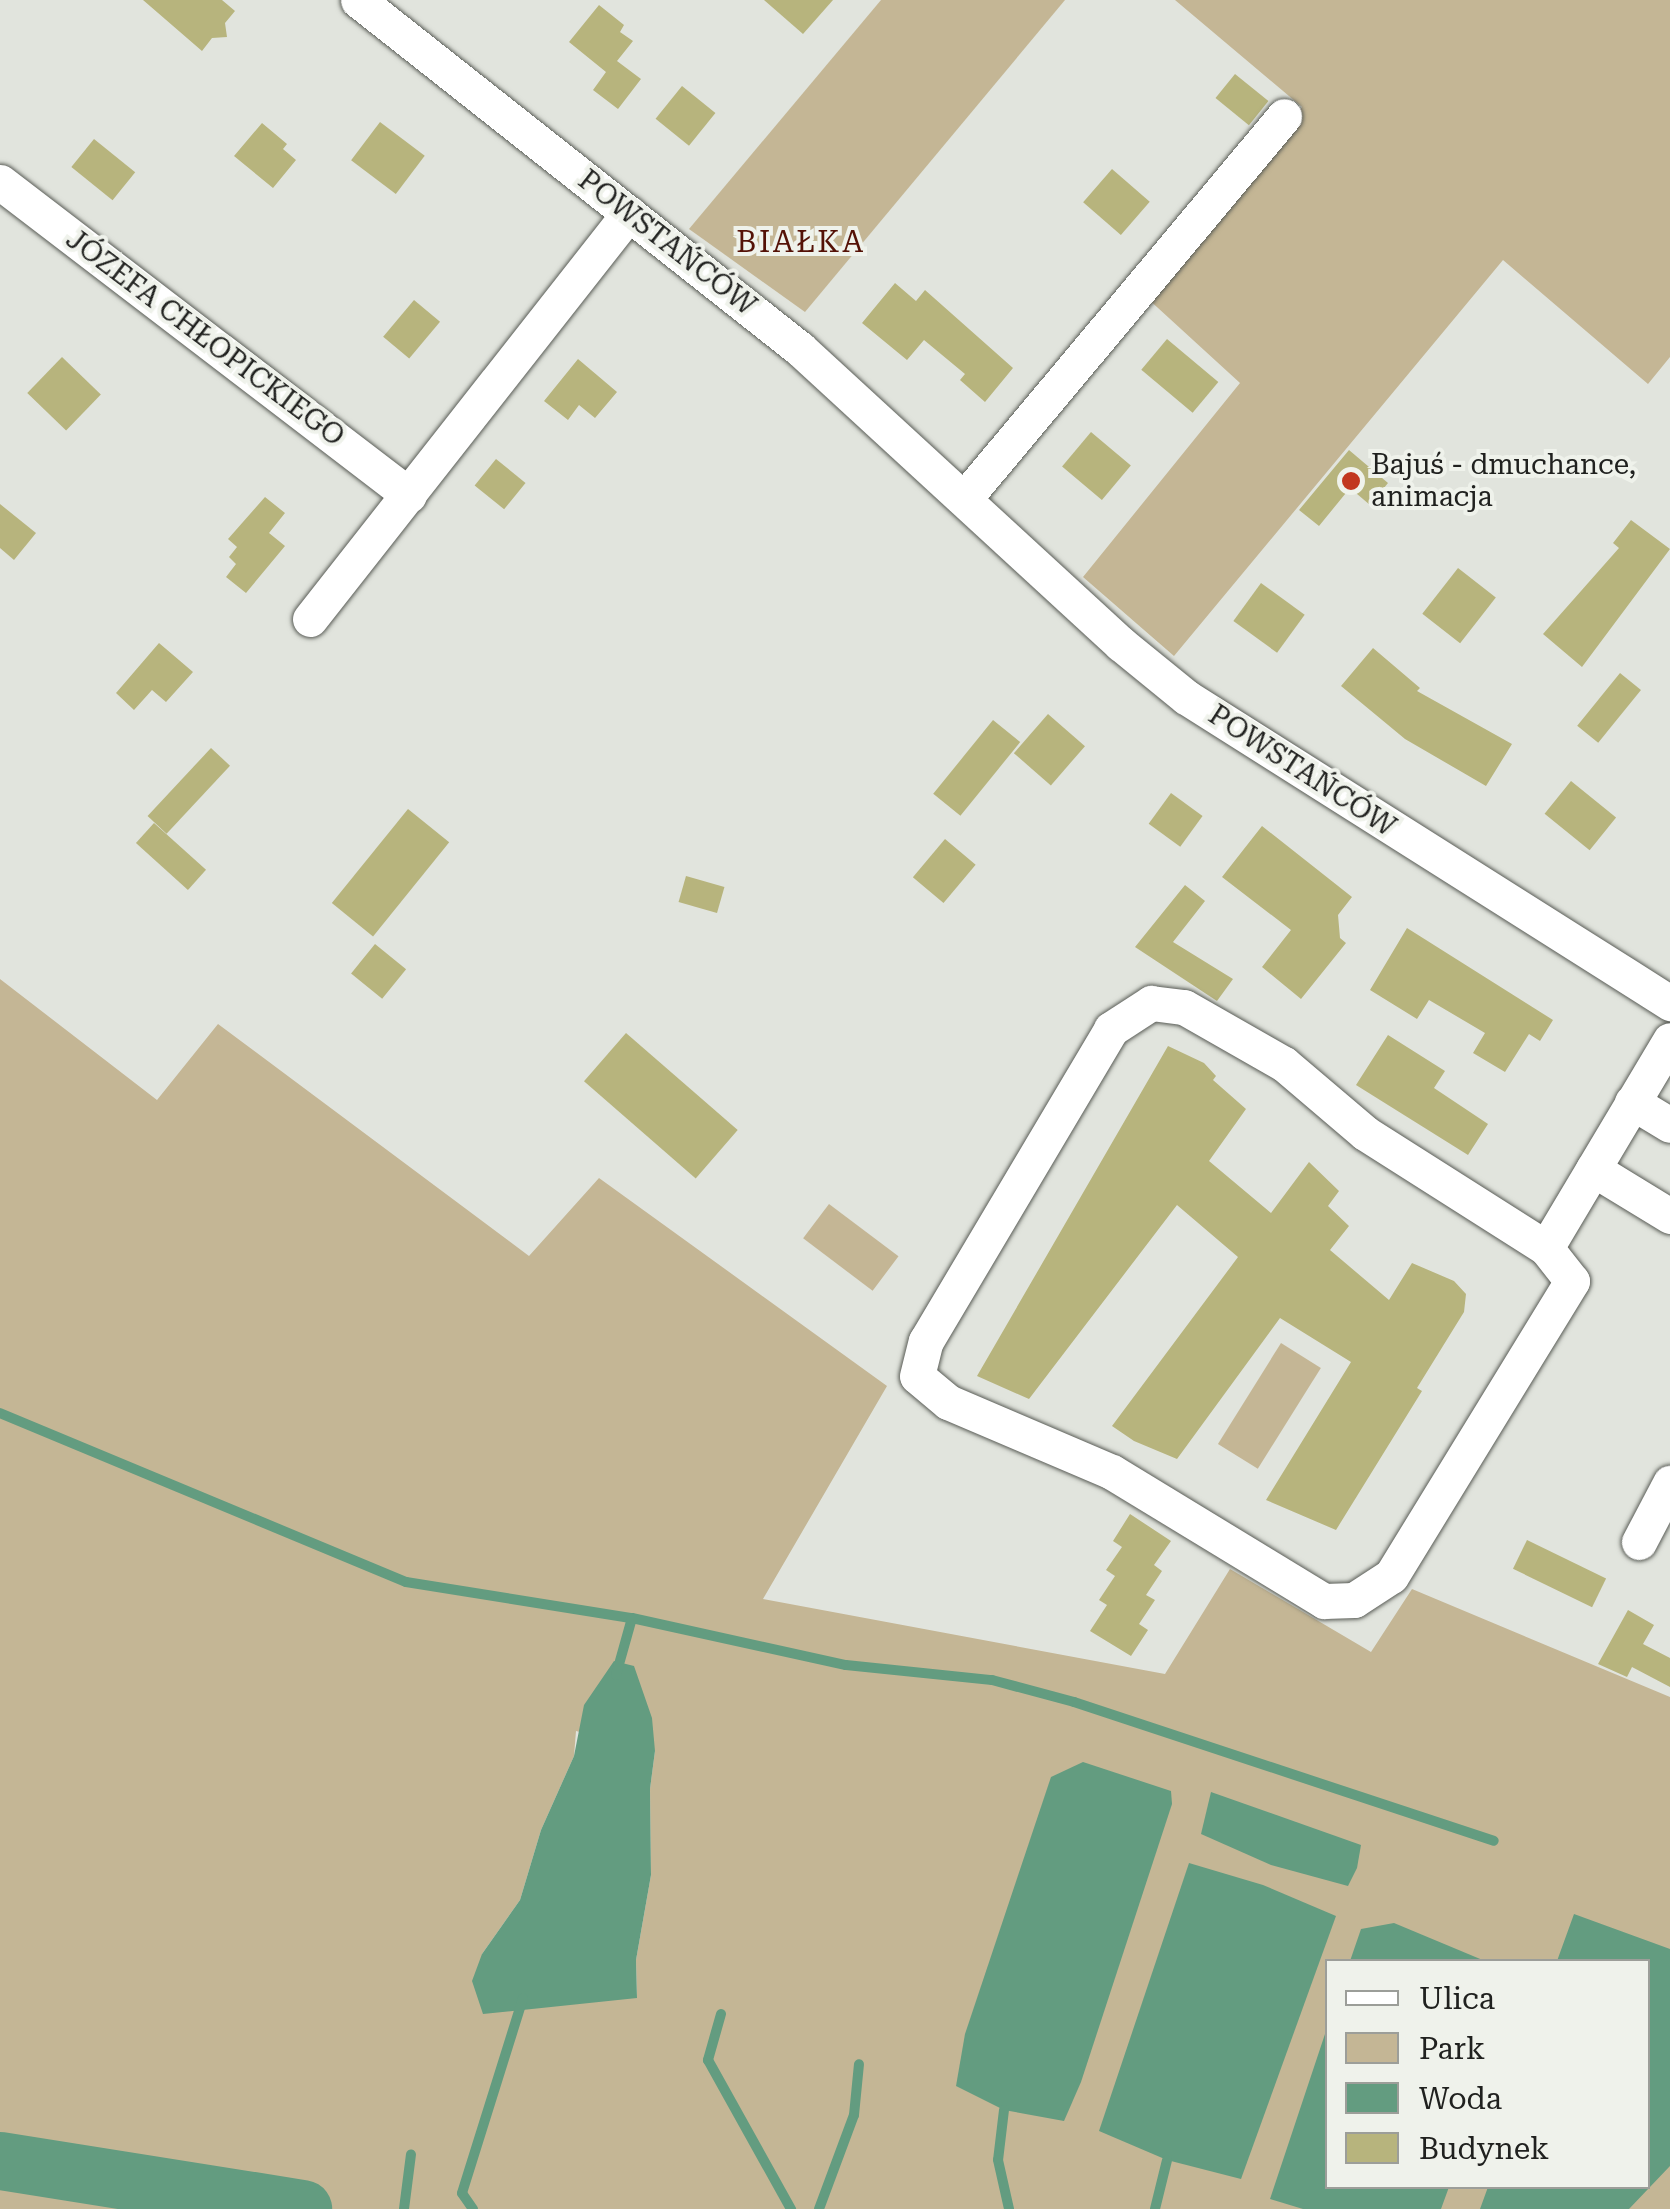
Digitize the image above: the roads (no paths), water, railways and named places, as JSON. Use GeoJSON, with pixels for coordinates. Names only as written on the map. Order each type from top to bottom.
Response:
{"type":"FeatureCollection","features":[{"type":"Feature","properties":{"kind":"street","name":"POWSTAŃCÓW"},"geometry":{"type":"LineString","coordinates":[[358,0],[800,349],[1121,644],[1186,696],[1670,1003]]}},
{"type":"Feature","properties":{"kind":"street"},"geometry":{"type":"LineString","coordinates":[[964,500],[1284,116]]}},
{"type":"Feature","properties":{"kind":"street","name":"JÓZEFA CHŁOPICKIEGO"},"geometry":{"type":"LineString","coordinates":[[0,182],[409,495]]}},
{"type":"Feature","properties":{"kind":"street"},"geometry":{"type":"LineString","coordinates":[[310,619],[630,212]]}},
{"type":"Feature","properties":{"kind":"street"},"geometry":{"type":"LineString","coordinates":[[1151,1002],[1184,1007],[1284,1064],[1366,1133],[1546,1248],[1572,1280],[1391,1576],[1354,1600],[1324,1601],[1112,1472],[948,1402],[917,1376],[926,1342],[1111,1029],[1151,1002]]}},
{"type":"Feature","properties":{"kind":"street"},"geometry":{"type":"LineString","coordinates":[[1546,1248],[1670,1040]]}},
{"type":"Feature","properties":{"kind":"street"},"geometry":{"type":"LineString","coordinates":[[1632,1102],[1670,1125]]}},
{"type":"Feature","properties":{"kind":"street"},"geometry":{"type":"LineString","coordinates":[[1592,1169],[1670,1216]]}},
{"type":"Feature","properties":{"kind":"street"},"geometry":{"type":"LineString","coordinates":[[1639,1542],[1670,1482]]}},
{"type":"Feature","properties":{"kind":"water"},"geometry":{"type":"Polygon","coordinates":[[[614,1661],[634,1666],[652,1718],[655,1751],[650,1789],[651,1875],[636,1960],[637,1998],[483,2014],[472,1981],[482,1954],[520,1900],[541,1830],[574,1756],[584,1705],[614,1661]]]}},
{"type":"Feature","properties":{"kind":"water"},"geometry":{"type":"Polygon","coordinates":[[[1083,1762],[1171,1791],[1172,1804],[1081,2082],[1064,2121],[1004,2110],[956,2086],[965,2034],[1051,1777],[1083,1762]]]}},
{"type":"Feature","properties":{"kind":"water"},"geometry":{"type":"Polygon","coordinates":[[[1211,1792],[1361,1845],[1357,1868],[1348,1886],[1271,1865],[1201,1834],[1211,1792]]]}},
{"type":"Feature","properties":{"kind":"water"},"geometry":{"type":"Polygon","coordinates":[[[1189,1863],[1263,1885],[1336,1916],[1241,2179],[1167,2160],[1099,2131],[1189,1863]]]}},
{"type":"Feature","properties":{"kind":"water"},"geometry":{"type":"Polygon","coordinates":[[[1574,1914],[1670,1949],[1670,2166],[1650,2187],[1650,1959],[1558,1959],[1574,1914]]]}},
{"type":"Feature","properties":{"kind":"water"},"geometry":{"type":"Polygon","coordinates":[[[1394,1923],[1480,1959],[1351,1959],[1361,1929],[1394,1923]]]}},
{"type":"Feature","properties":{"kind":"water"},"geometry":{"type":"Polygon","coordinates":[[[1325,2034],[1325,2189],[1448,2189],[1441,2209],[1303,2209],[1270,2199],[1325,2034]]]}},
{"type":"Feature","properties":{"kind":"water"},"geometry":{"type":"Polygon","coordinates":[[[1487,2189],[1648,2189],[1629,2209],[1480,2209],[1487,2189]]]}},
{"type":"Feature","properties":{"kind":"waterway"},"geometry":{"type":"LineString","coordinates":[[0,1413],[406,1582],[632,1618],[846,1665],[992,1680],[1074,1702],[1494,1841]]}},
{"type":"Feature","properties":{"kind":"waterway"},"geometry":{"type":"LineString","coordinates":[[616,1675],[632,1618]]}},
{"type":"Feature","properties":{"kind":"waterway"},"geometry":{"type":"LineString","coordinates":[[473,2209],[462,2193],[523,1998]]}},
{"type":"Feature","properties":{"kind":"waterway"},"geometry":{"type":"LineString","coordinates":[[721,2014],[708,2060],[791,2209]]}},
{"type":"Feature","properties":{"kind":"waterway"},"geometry":{"type":"LineString","coordinates":[[819,2209],[854,2115],[859,2064]]}},
{"type":"Feature","properties":{"kind":"waterway"},"geometry":{"type":"LineString","coordinates":[[1004,2110],[998,2160],[1009,2209]]}},
{"type":"Feature","properties":{"kind":"waterway"},"geometry":{"type":"LineString","coordinates":[[404,2209],[411,2154]]}},
{"type":"Feature","properties":{"kind":"waterway"},"geometry":{"type":"LineString","coordinates":[[1155,2209],[1167,2160]]}},
{"type":"Feature","properties":{"kind":"waterway"},"geometry":{"type":"LineString","coordinates":[[0,2161],[303,2209]]}},
{"type":"Feature","properties":{"kind":"place","name":"Bajuś - dmuchance, animacja"},"geometry":{"type":"Point","coordinates":[1351,481]}},
{"type":"Feature","properties":{"kind":"district","name":"BIAŁKA"},"geometry":{"type":"Point","coordinates":[801,242]}}]}
